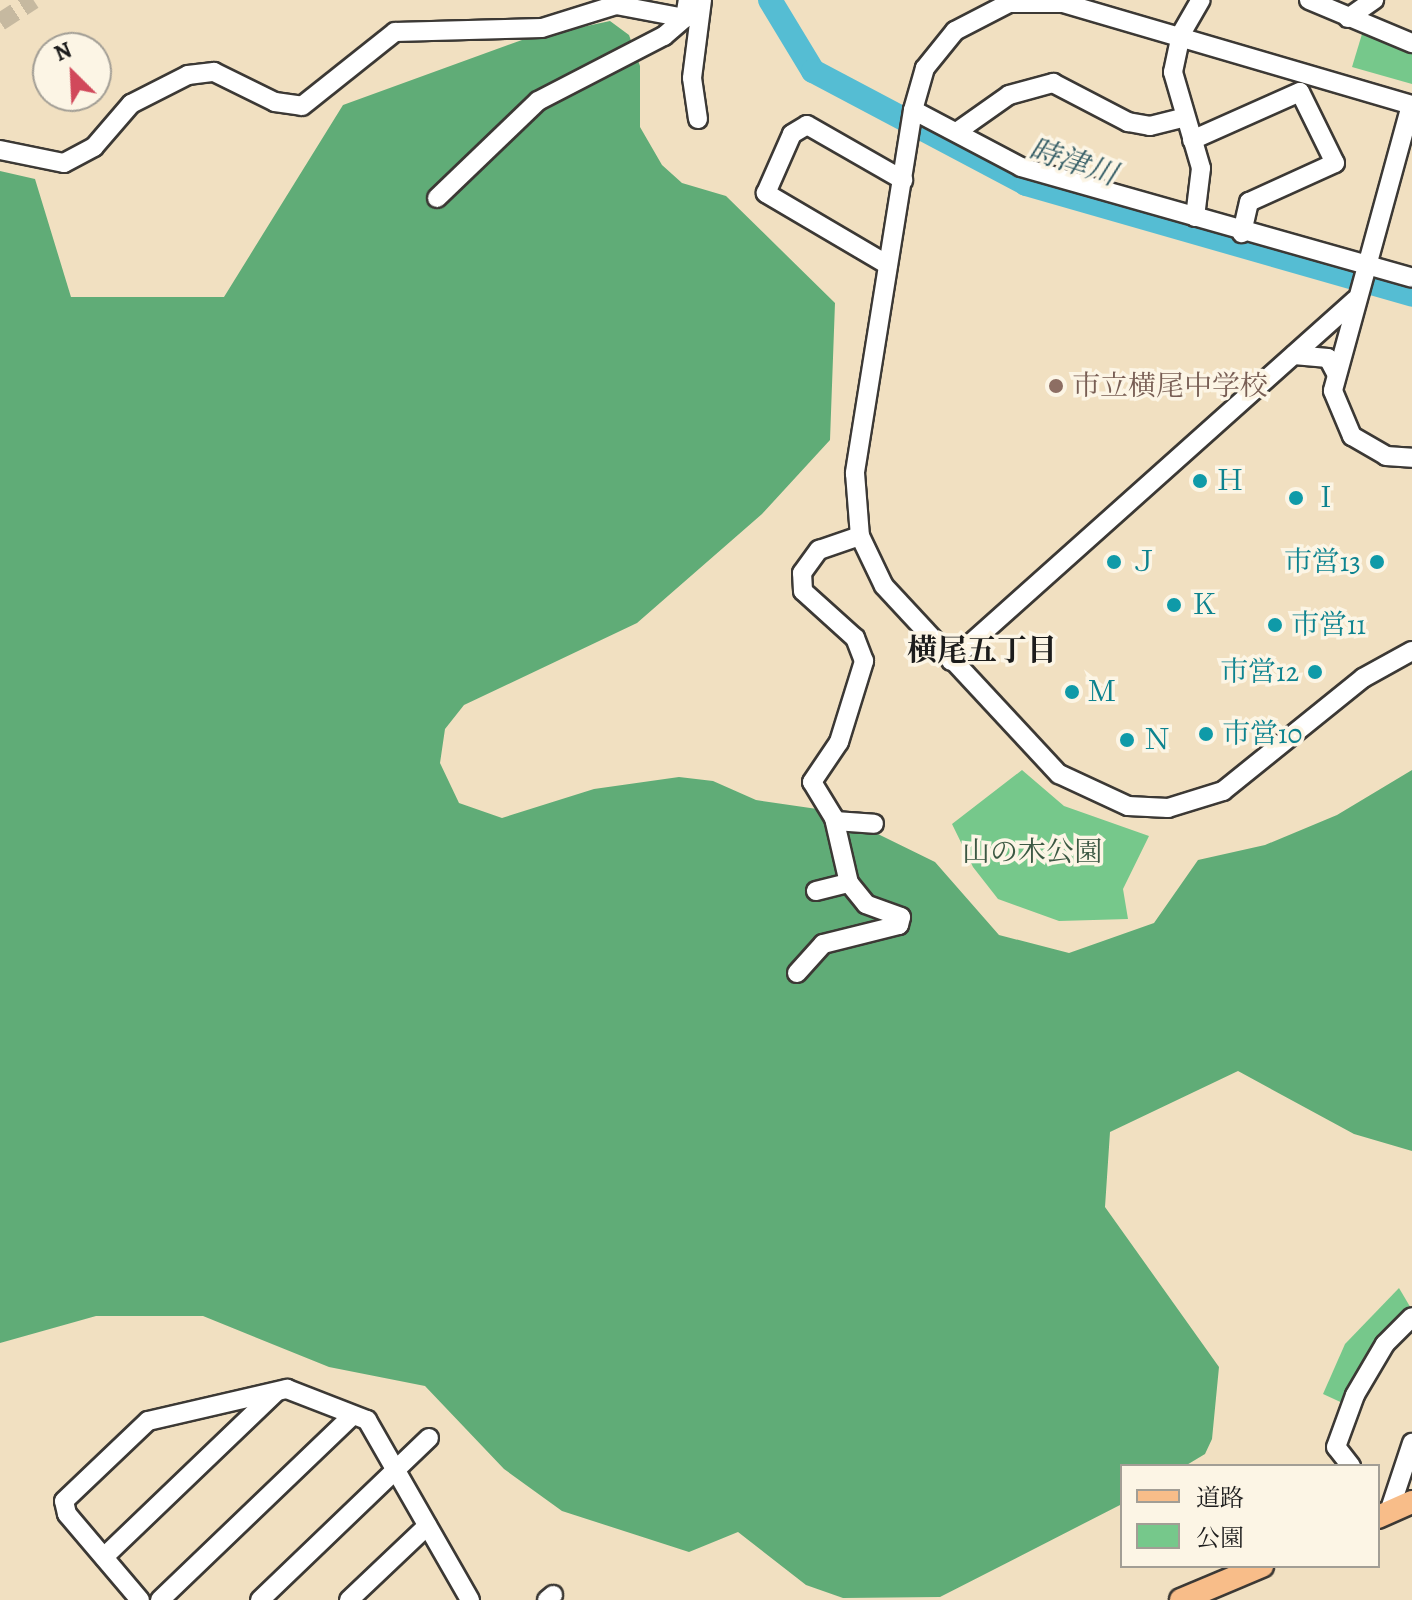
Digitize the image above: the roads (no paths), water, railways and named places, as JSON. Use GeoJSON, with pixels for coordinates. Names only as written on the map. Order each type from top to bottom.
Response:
{"type":"FeatureCollection","features":[{"type":"Feature","properties":{"kind":"main road"},"geometry":{"type":"LineString","coordinates":[[1382,1509],[1412,1502]]}},
{"type":"Feature","properties":{"kind":"main road"},"geometry":{"type":"LineString","coordinates":[[1181,1600],[1257,1568]]}},
{"type":"Feature","properties":{"kind":"street"},"geometry":{"type":"LineString","coordinates":[[698,119],[692,78],[702,0]]}},
{"type":"Feature","properties":{"kind":"street"},"geometry":{"type":"LineString","coordinates":[[1195,217],[1201,168],[1183,118],[1173,72],[1181,34],[1201,0]]}},
{"type":"Feature","properties":{"kind":"street"},"geometry":{"type":"LineString","coordinates":[[1309,0],[1412,43]]}},
{"type":"Feature","properties":{"kind":"street"},"geometry":{"type":"LineString","coordinates":[[1348,18],[1374,0]]}},
{"type":"Feature","properties":{"kind":"street"},"geometry":{"type":"LineString","coordinates":[[0,150],[64,163],[94,147],[131,104],[188,75],[214,72],[275,102],[302,106],[395,32],[542,28],[616,2],[686,9]]}},
{"type":"Feature","properties":{"kind":"street"},"geometry":{"type":"LineString","coordinates":[[1412,458],[1386,456],[1352,436],[1333,391],[1355,300],[1412,105],[1181,34],[1063,3],[1009,3],[955,31],[925,68],[913,111],[855,473],[860,536],[884,586],[951,661],[1081,789],[1128,806],[1168,808],[1223,791],[1363,678],[1412,651]]}},
{"type":"Feature","properties":{"kind":"street"},"geometry":{"type":"LineString","coordinates":[[437,198],[538,101],[664,36],[686,9]]}},
{"type":"Feature","properties":{"kind":"street"},"geometry":{"type":"LineString","coordinates":[[958,131],[1009,95],[1053,83],[1128,122],[1150,126],[1183,118]]}},
{"type":"Feature","properties":{"kind":"street"},"geometry":{"type":"LineString","coordinates":[[1192,140],[1300,92],[1335,163],[1249,202],[1242,233]]}},
{"type":"Feature","properties":{"kind":"street"},"geometry":{"type":"LineString","coordinates":[[913,111],[958,131],[1021,167],[1242,233],[1412,278]]}},
{"type":"Feature","properties":{"kind":"street"},"geometry":{"type":"LineString","coordinates":[[888,265],[766,193],[792,134],[807,125],[903,180]]}},
{"type":"Feature","properties":{"kind":"street"},"geometry":{"type":"LineString","coordinates":[[951,661],[1355,300]]}},
{"type":"Feature","properties":{"kind":"street"},"geometry":{"type":"LineString","coordinates":[[1294,355],[1328,358],[1336,373]]}},
{"type":"Feature","properties":{"kind":"street"},"geometry":{"type":"LineString","coordinates":[[797,973],[823,944],[899,925],[901,917],[866,904],[849,883],[835,821],[813,778],[839,742],[864,661],[855,638],[803,591],[802,573],[819,550],[860,536]]}},
{"type":"Feature","properties":{"kind":"street"},"geometry":{"type":"LineString","coordinates":[[835,821],[874,824]]}},
{"type":"Feature","properties":{"kind":"street"},"geometry":{"type":"LineString","coordinates":[[816,891],[849,883]]}},
{"type":"Feature","properties":{"kind":"street"},"geometry":{"type":"LineString","coordinates":[[1349,1464],[1336,1447],[1355,1395],[1385,1344],[1412,1317]]}},
{"type":"Feature","properties":{"kind":"street"},"geometry":{"type":"LineString","coordinates":[[104,1557],[277,1391]]}},
{"type":"Feature","properties":{"kind":"street"},"geometry":{"type":"LineString","coordinates":[[140,1600],[67,1514],[64,1501],[148,1421],[277,1391],[367,1420],[397,1467],[457,1596]]}},
{"type":"Feature","properties":{"kind":"street"},"geometry":{"type":"LineString","coordinates":[[160,1600],[353,1415]]}},
{"type":"Feature","properties":{"kind":"street"},"geometry":{"type":"LineString","coordinates":[[260,1600],[429,1438]]}},
{"type":"Feature","properties":{"kind":"street"},"geometry":{"type":"LineString","coordinates":[[1382,1509],[1412,1443]]}},
{"type":"Feature","properties":{"kind":"street"},"geometry":{"type":"LineString","coordinates":[[349,1600],[427,1526]]}},
{"type":"Feature","properties":{"kind":"waterway","name":"時津川"},"geometry":{"type":"LineString","coordinates":[[770,0],[813,71],[1026,184],[1412,295]]}},
{"type":"Feature","properties":{"kind":"tunnel"},"geometry":{"type":"LineString","coordinates":[[0,22],[34,0]]}},
{"type":"Feature","properties":{"kind":"place","name":"市立横尾中学校"},"geometry":{"type":"Point","coordinates":[1056,386]}},
{"type":"Feature","properties":{"kind":"place","name":"Ｈ"},"geometry":{"type":"Point","coordinates":[1200,481]}},
{"type":"Feature","properties":{"kind":"place","name":"Ｉ"},"geometry":{"type":"Point","coordinates":[1296,498]}},
{"type":"Feature","properties":{"kind":"place","name":"Ｊ"},"geometry":{"type":"Point","coordinates":[1114,562]}},
{"type":"Feature","properties":{"kind":"place","name":"市営13"},"geometry":{"type":"Point","coordinates":[1377,562]}},
{"type":"Feature","properties":{"kind":"place","name":"Ｋ"},"geometry":{"type":"Point","coordinates":[1174,605]}},
{"type":"Feature","properties":{"kind":"place","name":"市営11"},"geometry":{"type":"Point","coordinates":[1275,625]}},
{"type":"Feature","properties":{"kind":"place","name":"市営12"},"geometry":{"type":"Point","coordinates":[1315,672]}},
{"type":"Feature","properties":{"kind":"place","name":"Ｍ"},"geometry":{"type":"Point","coordinates":[1072,692]}},
{"type":"Feature","properties":{"kind":"place","name":"市営10"},"geometry":{"type":"Point","coordinates":[1206,734]}},
{"type":"Feature","properties":{"kind":"place","name":"Ｎ"},"geometry":{"type":"Point","coordinates":[1127,740]}},
{"type":"Feature","properties":{"kind":"district","name":"横尾五丁目"},"geometry":{"type":"Point","coordinates":[982,650]}},
{"type":"Feature","properties":{"kind":"park label","name":"山の木公園"},"geometry":{"type":"Point","coordinates":[1032,852]}}]}
